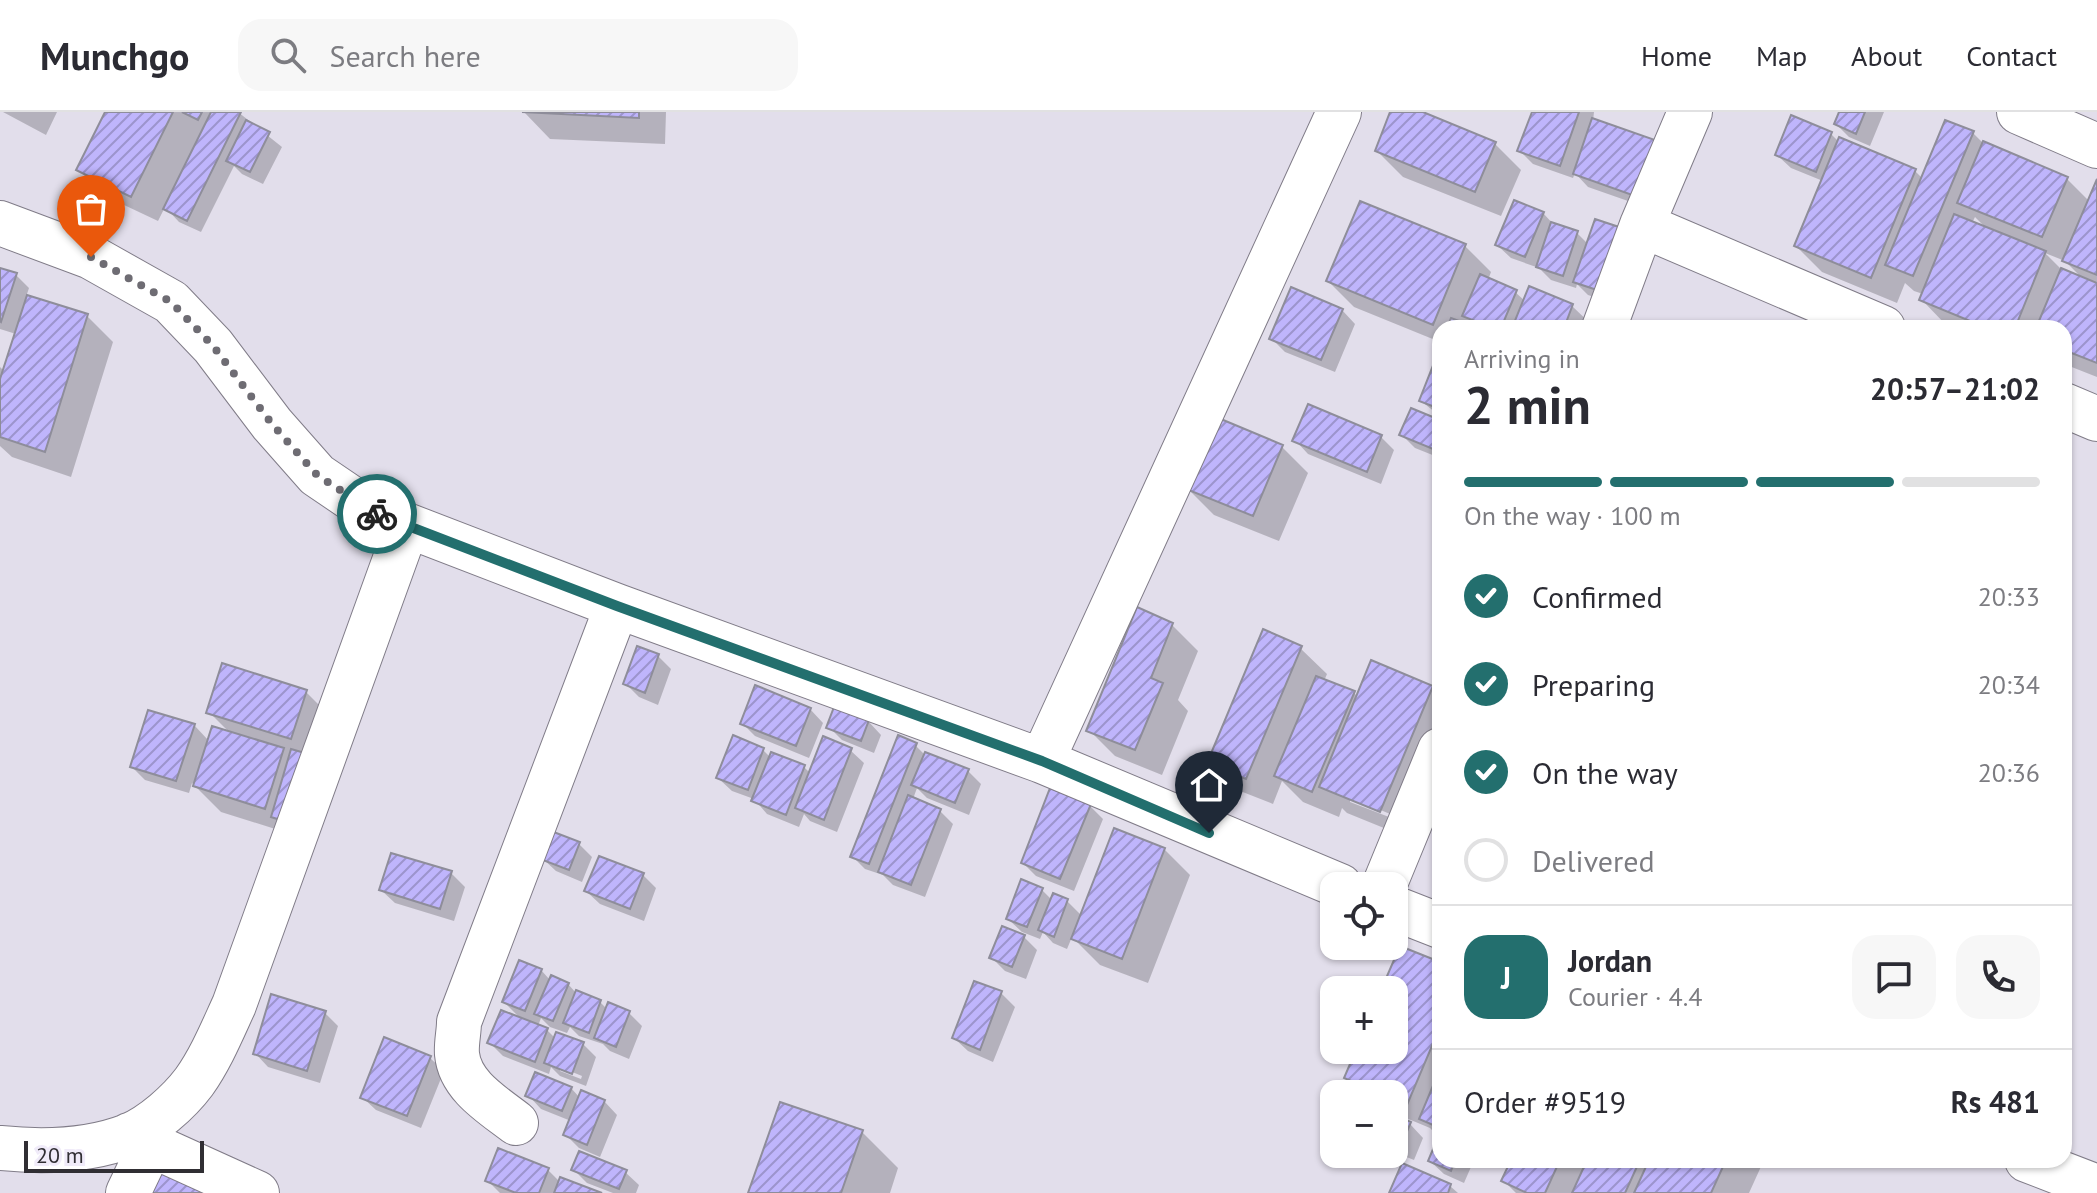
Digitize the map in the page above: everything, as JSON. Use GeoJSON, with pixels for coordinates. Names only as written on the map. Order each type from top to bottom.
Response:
{"type":"FeatureCollection","features":[{"type":"Feature","properties":{"kind":"street"},"geometry":{"type":"LineString","coordinates":[[1042,761],[1339,112]]}},
{"type":"Feature","properties":{"kind":"street"},"geometry":{"type":"LineString","coordinates":[[1607,320],[1642,225],[1690,112]]}},
{"type":"Feature","properties":{"kind":"street"},"geometry":{"type":"LineString","coordinates":[[2019,112],[2097,146]]}},
{"type":"Feature","properties":{"kind":"street"},"geometry":{"type":"LineString","coordinates":[[0,223],[91,257],[171,302],[213,346],[272,424],[317,475],[370,511],[617,606],[1042,761],[1320,878]]}},
{"type":"Feature","properties":{"kind":"street"},"geometry":{"type":"LineString","coordinates":[[1642,225],[1864,320]]}},
{"type":"Feature","properties":{"kind":"street"},"geometry":{"type":"LineString","coordinates":[[2072,408],[2097,419]]}},
{"type":"Feature","properties":{"kind":"street"},"geometry":{"type":"LineString","coordinates":[[128,1193],[140,1140],[193,1084],[213,1052],[234,1005],[407,526]]}},
{"type":"Feature","properties":{"kind":"street"},"geometry":{"type":"LineString","coordinates":[[516,1123],[477,1093],[463,1075],[457,1054],[459,1022],[617,606]]}},
{"type":"Feature","properties":{"kind":"street"},"geometry":{"type":"LineString","coordinates":[[1390,872],[1432,769]]}},
{"type":"Feature","properties":{"kind":"street"},"geometry":{"type":"LineString","coordinates":[[1408,913],[1432,923]]}},
{"type":"Feature","properties":{"kind":"street"},"geometry":{"type":"LineString","coordinates":[[0,1148],[30,1151],[140,1140],[257,1193]]}},
{"type":"Feature","properties":{"kind":"street"},"geometry":{"type":"LineString","coordinates":[[2048,1168],[2097,1187]]}},
{"type":"Feature","properties":{"kind":"building"},"geometry":{"type":"Polygon","coordinates":[[[105,112],[173,112],[131,197],[76,170],[105,112]]]}},
{"type":"Feature","properties":{"kind":"building"},"geometry":{"type":"Polygon","coordinates":[[[182,112],[202,112],[198,120],[182,112]]]}},
{"type":"Feature","properties":{"kind":"building"},"geometry":{"type":"Polygon","coordinates":[[[211,112],[241,112],[187,221],[163,209],[211,112]]]}},
{"type":"Feature","properties":{"kind":"building"},"geometry":{"type":"Polygon","coordinates":[[[522,112],[639,112],[639,118],[522,112]]]}},
{"type":"Feature","properties":{"kind":"building"},"geometry":{"type":"Polygon","coordinates":[[[1390,112],[1423,112],[1496,142],[1475,192],[1375,151],[1390,112]]]}},
{"type":"Feature","properties":{"kind":"building"},"geometry":{"type":"Polygon","coordinates":[[[1532,112],[1579,112],[1560,166],[1517,151],[1532,112]]]}},
{"type":"Feature","properties":{"kind":"building"},"geometry":{"type":"Polygon","coordinates":[[[1839,112],[1865,112],[1856,134],[1834,124],[1839,112]]]}},
{"type":"Feature","properties":{"kind":"building"},"geometry":{"type":"Polygon","coordinates":[[[1791,115],[1832,132],[1816,172],[1775,155],[1791,115]]]}},
{"type":"Feature","properties":{"kind":"building"},"geometry":{"type":"Polygon","coordinates":[[[1592,118],[1655,140],[1635,196],[1573,174],[1592,118]]]}},
{"type":"Feature","properties":{"kind":"building"},"geometry":{"type":"Polygon","coordinates":[[[246,120],[270,132],[250,172],[226,161],[246,120]]]}},
{"type":"Feature","properties":{"kind":"building"},"geometry":{"type":"Polygon","coordinates":[[[1945,120],[1974,131],[1913,276],[1885,265],[1945,120]]]}},
{"type":"Feature","properties":{"kind":"building"},"geometry":{"type":"Polygon","coordinates":[[[1839,137],[1916,169],[1871,278],[1794,246],[1839,137]]]}},
{"type":"Feature","properties":{"kind":"building"},"geometry":{"type":"Polygon","coordinates":[[[1983,141],[2068,177],[2042,237],[1957,203],[1983,141]]]}},
{"type":"Feature","properties":{"kind":"building"},"geometry":{"type":"Polygon","coordinates":[[[2097,179],[2097,275],[2062,261],[2097,179]]]}},
{"type":"Feature","properties":{"kind":"building"},"geometry":{"type":"Polygon","coordinates":[[[1514,200],[1544,212],[1525,257],[1495,245],[1514,200]]]}},
{"type":"Feature","properties":{"kind":"building"},"geometry":{"type":"Polygon","coordinates":[[[1360,201],[1466,244],[1432,325],[1326,281],[1360,201]]]}},
{"type":"Feature","properties":{"kind":"building"},"geometry":{"type":"Polygon","coordinates":[[[1954,214],[2046,251],[2018,320],[1968,320],[1919,300],[1954,214]]]}},
{"type":"Feature","properties":{"kind":"building"},"geometry":{"type":"Polygon","coordinates":[[[1595,219],[1622,228],[1600,291],[1573,282],[1595,219]]]}},
{"type":"Feature","properties":{"kind":"building"},"geometry":{"type":"Polygon","coordinates":[[[1551,222],[1578,231],[1563,276],[1536,267],[1551,222]]]}},
{"type":"Feature","properties":{"kind":"building"},"geometry":{"type":"Polygon","coordinates":[[[0,268],[17,273],[1,322],[0,321],[0,268]]]}},
{"type":"Feature","properties":{"kind":"building"},"geometry":{"type":"Polygon","coordinates":[[[2061,268],[2097,283],[2097,363],[2072,353],[2072,320],[2039,320],[2061,268]]]}},
{"type":"Feature","properties":{"kind":"building"},"geometry":{"type":"Polygon","coordinates":[[[1480,274],[1517,290],[1504,320],[1472,320],[1462,316],[1480,274]]]}},
{"type":"Feature","properties":{"kind":"building"},"geometry":{"type":"Polygon","coordinates":[[[1529,286],[1573,304],[1567,320],[1515,320],[1529,286]]]}},
{"type":"Feature","properties":{"kind":"building"},"geometry":{"type":"Polygon","coordinates":[[[1291,287],[1343,309],[1321,360],[1269,339],[1291,287]]]}},
{"type":"Feature","properties":{"kind":"building"},"geometry":{"type":"Polygon","coordinates":[[[27,295],[88,314],[45,452],[0,437],[0,379],[27,295]]]}},
{"type":"Feature","properties":{"kind":"building"},"geometry":{"type":"Polygon","coordinates":[[[1432,368],[1432,406],[1419,401],[1432,368]]]}},
{"type":"Feature","properties":{"kind":"building"},"geometry":{"type":"Polygon","coordinates":[[[1308,404],[1382,435],[1367,472],[1292,441],[1308,404]]]}},
{"type":"Feature","properties":{"kind":"building"},"geometry":{"type":"Polygon","coordinates":[[[1411,408],[1432,417],[1432,449],[1399,435],[1411,408]]]}},
{"type":"Feature","properties":{"kind":"building"},"geometry":{"type":"Polygon","coordinates":[[[1216,417],[1283,445],[1253,516],[1186,489],[1216,417]]]}},
{"type":"Feature","properties":{"kind":"building"},"geometry":{"type":"Polygon","coordinates":[[[1137,607],[1173,623],[1151,678],[1163,683],[1135,750],[1086,731],[1137,607]]]}},
{"type":"Feature","properties":{"kind":"building"},"geometry":{"type":"Polygon","coordinates":[[[1263,629],[1302,646],[1246,779],[1207,763],[1263,629]]]}},
{"type":"Feature","properties":{"kind":"building"},"geometry":{"type":"Polygon","coordinates":[[[637,646],[659,654],[645,693],[623,684],[637,646]]]}},
{"type":"Feature","properties":{"kind":"building"},"geometry":{"type":"Polygon","coordinates":[[[1371,660],[1432,686],[1380,812],[1319,787],[1371,660]]]}},
{"type":"Feature","properties":{"kind":"building"},"geometry":{"type":"Polygon","coordinates":[[[222,663],[307,690],[291,739],[206,713],[222,663]]]}},
{"type":"Feature","properties":{"kind":"building"},"geometry":{"type":"Polygon","coordinates":[[[1316,676],[1355,691],[1312,792],[1274,776],[1316,676]]]}},
{"type":"Feature","properties":{"kind":"building"},"geometry":{"type":"Polygon","coordinates":[[[755,685],[811,708],[796,746],[740,724],[755,685]]]}},
{"type":"Feature","properties":{"kind":"building"},"geometry":{"type":"Polygon","coordinates":[[[834,707],[869,720],[861,741],[826,728],[834,707]]]}},
{"type":"Feature","properties":{"kind":"building"},"geometry":{"type":"Polygon","coordinates":[[[148,710],[195,724],[176,781],[130,767],[148,710]]]}},
{"type":"Feature","properties":{"kind":"building"},"geometry":{"type":"Polygon","coordinates":[[[212,726],[284,748],[265,809],[193,786],[212,726]]]}},
{"type":"Feature","properties":{"kind":"building"},"geometry":{"type":"Polygon","coordinates":[[[733,735],[764,748],[748,790],[716,778],[733,735]]]}},
{"type":"Feature","properties":{"kind":"building"},"geometry":{"type":"Polygon","coordinates":[[[898,735],[917,743],[869,864],[850,857],[898,735]]]}},
{"type":"Feature","properties":{"kind":"building"},"geometry":{"type":"Polygon","coordinates":[[[823,736],[852,748],[824,820],[795,808],[823,736]]]}},
{"type":"Feature","properties":{"kind":"building"},"geometry":{"type":"Polygon","coordinates":[[[291,749],[315,756],[293,824],[271,817],[291,749]]]}},
{"type":"Feature","properties":{"kind":"building"},"geometry":{"type":"Polygon","coordinates":[[[771,752],[805,765],[786,815],[751,801],[771,752]]]}},
{"type":"Feature","properties":{"kind":"building"},"geometry":{"type":"Polygon","coordinates":[[[925,752],[969,769],[955,803],[911,785],[925,752]]]}},
{"type":"Feature","properties":{"kind":"building"},"geometry":{"type":"Polygon","coordinates":[[[1050,788],[1091,804],[1060,879],[1021,863],[1050,788]]]}},
{"type":"Feature","properties":{"kind":"building"},"geometry":{"type":"Polygon","coordinates":[[[908,795],[941,809],[911,885],[878,872],[908,795]]]}},
{"type":"Feature","properties":{"kind":"building"},"geometry":{"type":"Polygon","coordinates":[[[1114,828],[1165,848],[1122,959],[1071,939],[1114,828]]]}},
{"type":"Feature","properties":{"kind":"building"},"geometry":{"type":"Polygon","coordinates":[[[551,831],[580,842],[569,870],[540,859],[551,831]]]}},
{"type":"Feature","properties":{"kind":"building"},"geometry":{"type":"Polygon","coordinates":[[[391,853],[452,871],[440,909],[379,890],[391,853]]]}},
{"type":"Feature","properties":{"kind":"building"},"geometry":{"type":"Polygon","coordinates":[[[599,856],[644,873],[630,909],[584,891],[599,856]]]}},
{"type":"Feature","properties":{"kind":"building"},"geometry":{"type":"Polygon","coordinates":[[[1021,879],[1043,888],[1027,927],[1006,919],[1021,879]]]}},
{"type":"Feature","properties":{"kind":"building"},"geometry":{"type":"Polygon","coordinates":[[[1053,893],[1068,899],[1054,937],[1038,930],[1053,893]]]}},
{"type":"Feature","properties":{"kind":"building"},"geometry":{"type":"Polygon","coordinates":[[[1002,926],[1025,935],[1012,967],[989,958],[1002,926]]]}},
{"type":"Feature","properties":{"kind":"building"},"geometry":{"type":"Polygon","coordinates":[[[1408,949],[1432,959],[1432,1046],[1408,1103],[1408,1080],[1344,1078],[1350,1064],[1408,1064],[1408,976],[1387,976],[1394,960],[1408,960],[1408,949]]]}},
{"type":"Feature","properties":{"kind":"building"},"geometry":{"type":"Polygon","coordinates":[[[519,960],[542,969],[525,1011],[502,1002],[519,960]]]}},
{"type":"Feature","properties":{"kind":"building"},"geometry":{"type":"Polygon","coordinates":[[[551,975],[569,983],[553,1021],[534,1014],[551,975]]]}},
{"type":"Feature","properties":{"kind":"building"},"geometry":{"type":"Polygon","coordinates":[[[974,981],[1002,991],[980,1050],[952,1038],[974,981]]]}},
{"type":"Feature","properties":{"kind":"building"},"geometry":{"type":"Polygon","coordinates":[[[576,990],[601,1000],[589,1033],[563,1023],[576,990]]]}},
{"type":"Feature","properties":{"kind":"building"},"geometry":{"type":"Polygon","coordinates":[[[271,994],[326,1011],[307,1071],[253,1054],[271,994]]]}},
{"type":"Feature","properties":{"kind":"building"},"geometry":{"type":"Polygon","coordinates":[[[608,1002],[630,1011],[616,1047],[594,1038],[608,1002]]]}},
{"type":"Feature","properties":{"kind":"building"},"geometry":{"type":"Polygon","coordinates":[[[501,1010],[548,1028],[535,1062],[487,1043],[501,1010]]]}},
{"type":"Feature","properties":{"kind":"building"},"geometry":{"type":"Polygon","coordinates":[[[556,1032],[584,1042],[572,1074],[544,1063],[556,1032]]]}},
{"type":"Feature","properties":{"kind":"building"},"geometry":{"type":"Polygon","coordinates":[[[384,1037],[431,1056],[407,1116],[360,1098],[384,1037]]]}},
{"type":"Feature","properties":{"kind":"building"},"geometry":{"type":"Polygon","coordinates":[[[535,1072],[572,1087],[562,1111],[525,1096],[535,1072]]]}},
{"type":"Feature","properties":{"kind":"building"},"geometry":{"type":"Polygon","coordinates":[[[1432,1088],[1432,1125],[1419,1119],[1432,1088]]]}},
{"type":"Feature","properties":{"kind":"building"},"geometry":{"type":"Polygon","coordinates":[[[581,1090],[605,1100],[587,1145],[563,1135],[581,1090]]]}},
{"type":"Feature","properties":{"kind":"building"},"geometry":{"type":"Polygon","coordinates":[[[780,1102],[863,1130],[841,1193],[748,1193],[780,1102]]]}},
{"type":"Feature","properties":{"kind":"building"},"geometry":{"type":"Polygon","coordinates":[[[498,1148],[549,1168],[539,1193],[516,1193],[485,1181],[498,1148]]]}},
{"type":"Feature","properties":{"kind":"building"},"geometry":{"type":"Polygon","coordinates":[[[579,1151],[627,1170],[619,1189],[571,1170],[579,1151]]]}},
{"type":"Feature","properties":{"kind":"building"},"geometry":{"type":"Polygon","coordinates":[[[161,1157],[233,1193],[145,1193],[161,1157]]]}},
{"type":"Feature","properties":{"kind":"building"},"geometry":{"type":"Polygon","coordinates":[[[1408,1166],[1451,1184],[1448,1193],[1389,1193],[1400,1168],[1408,1166]]]}},
{"type":"Feature","properties":{"kind":"building"},"geometry":{"type":"Polygon","coordinates":[[[1507,1168],[1556,1168],[1545,1193],[1527,1193],[1501,1181],[1507,1168]]]}},
{"type":"Feature","properties":{"kind":"building"},"geometry":{"type":"Polygon","coordinates":[[[1583,1168],[1636,1168],[1625,1193],[1572,1193],[1583,1168]]]}},
{"type":"Feature","properties":{"kind":"building"},"geometry":{"type":"Polygon","coordinates":[[[1645,1168],[1722,1168],[1711,1193],[1634,1193],[1645,1168]]]}},
{"type":"Feature","properties":{"kind":"building"},"geometry":{"type":"Polygon","coordinates":[[[560,1177],[602,1193],[554,1193],[560,1177]]]}},
{"type":"Feature","properties":{"kind":"way so far"},"geometry":{"type":"LineString","coordinates":[[91,257],[171,302],[213,346],[272,424],[317,475],[377,514]]}},
{"type":"Feature","properties":{"kind":"route"},"geometry":{"type":"LineString","coordinates":[[377,514],[617,606],[1042,761],[1209,833]]}}]}
